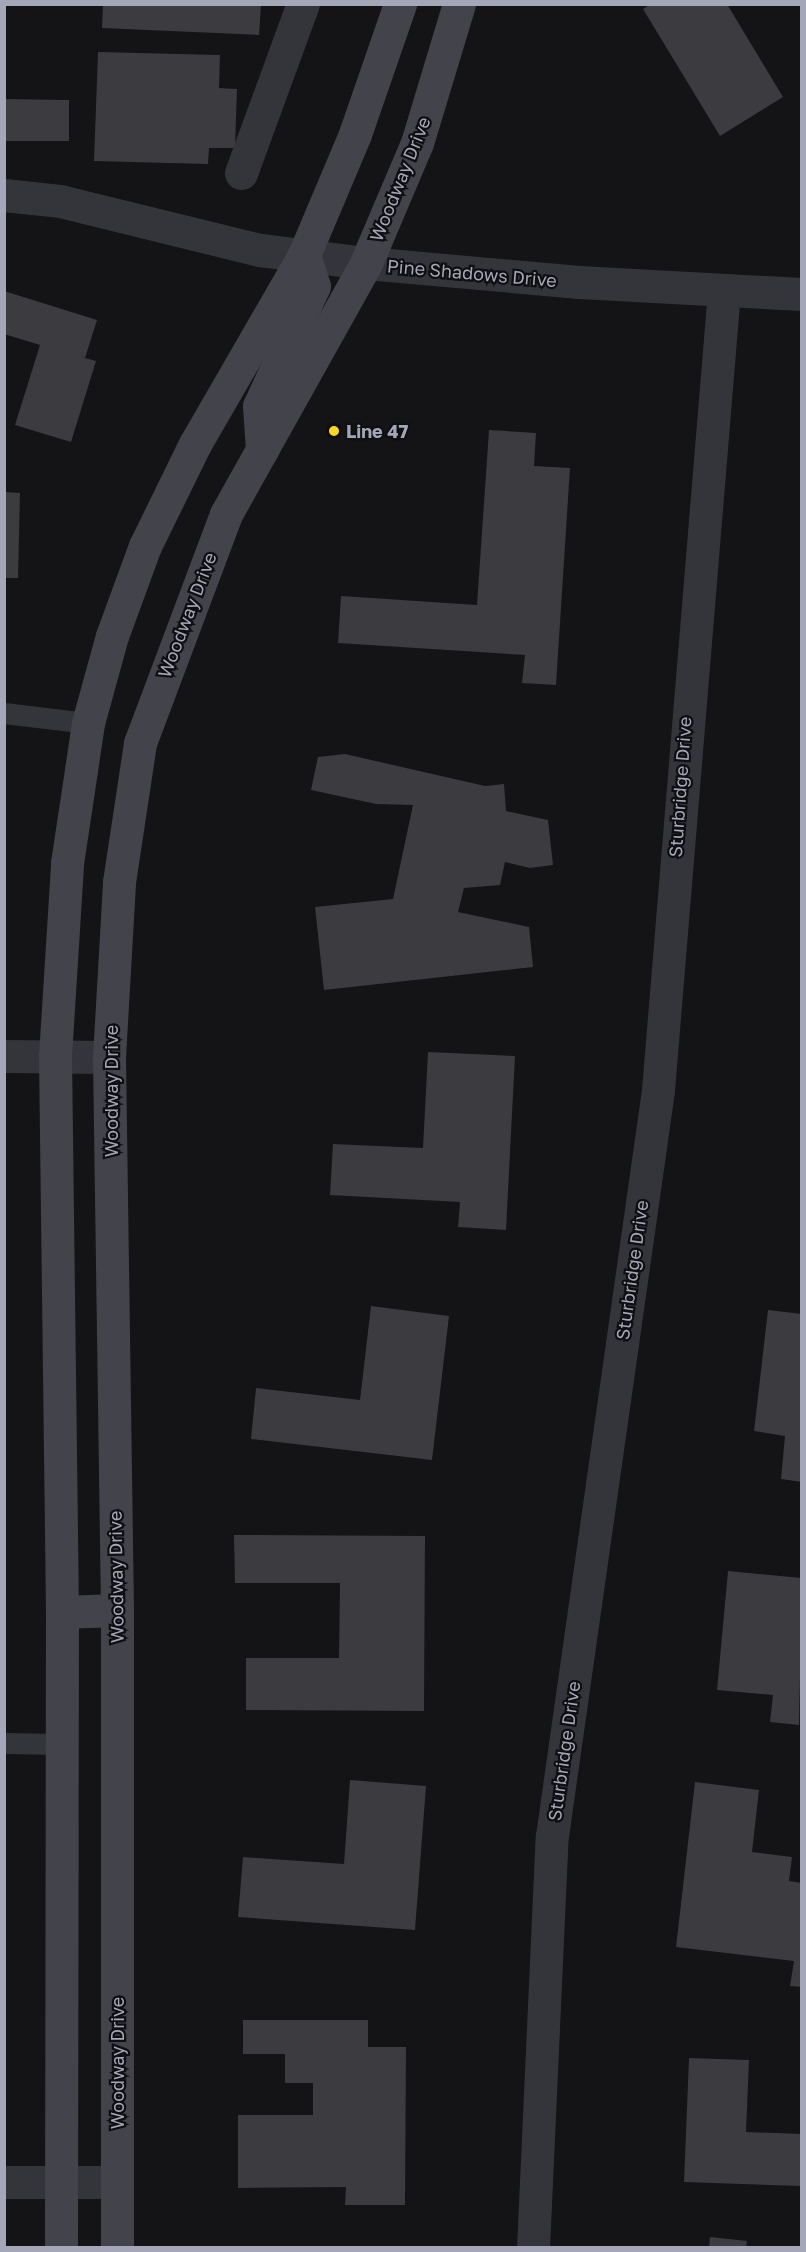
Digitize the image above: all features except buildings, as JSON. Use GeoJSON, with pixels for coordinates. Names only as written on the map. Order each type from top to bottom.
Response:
{"type":"FeatureCollection","features":[{"type":"Feature","properties":{"kind":"main road"},"geometry":{"type":"LineString","coordinates":[[61,2247],[62,1612],[55,1056],[67,863],[88,723],[145,546],[195,444],[304,255],[356,134],[400,4]]}},
{"type":"Feature","properties":{"kind":"main road","name":"Woodway Drive"},"geometry":{"type":"LineString","coordinates":[[117,2247],[117,1610],[109,1056],[119,882],[140,743],[226,514],[366,263],[417,143],[459,4]]}},
{"type":"Feature","properties":{"kind":"main road"},"geometry":{"type":"LineString","coordinates":[[262,450],[259,406],[314,286],[304,255]]}},
{"type":"Feature","properties":{"kind":"main road"},"geometry":{"type":"LineString","coordinates":[[62,1612],[117,1610]]}},
{"type":"Feature","properties":{"kind":"street"},"geometry":{"type":"LineString","coordinates":[[241,173],[303,4]]}},
{"type":"Feature","properties":{"kind":"street","name":"Pine Shadows Drive"},"geometry":{"type":"LineString","coordinates":[[4,195],[60,201],[260,250],[366,263],[724,291],[801,294]]}},
{"type":"Feature","properties":{"kind":"street","name":"Sturbridge Drive"},"geometry":{"type":"LineString","coordinates":[[533,2247],[552,1836],[658,1090],[724,291]]}},
{"type":"Feature","properties":{"kind":"street"},"geometry":{"type":"LineString","coordinates":[[4,1056],[109,1056]]}},
{"type":"Feature","properties":{"kind":"street"},"geometry":{"type":"LineString","coordinates":[[4,2182],[117,2182]]}},
{"type":"Feature","properties":{"kind":"lane"},"geometry":{"type":"LineString","coordinates":[[4,712],[88,723]]}},
{"type":"Feature","properties":{"kind":"lane"},"geometry":{"type":"LineString","coordinates":[[4,1743],[60,1744]]}},
{"type":"Feature","properties":{"kind":"place","name":"Line 47"},"geometry":{"type":"Point","coordinates":[334,431]}}]}
